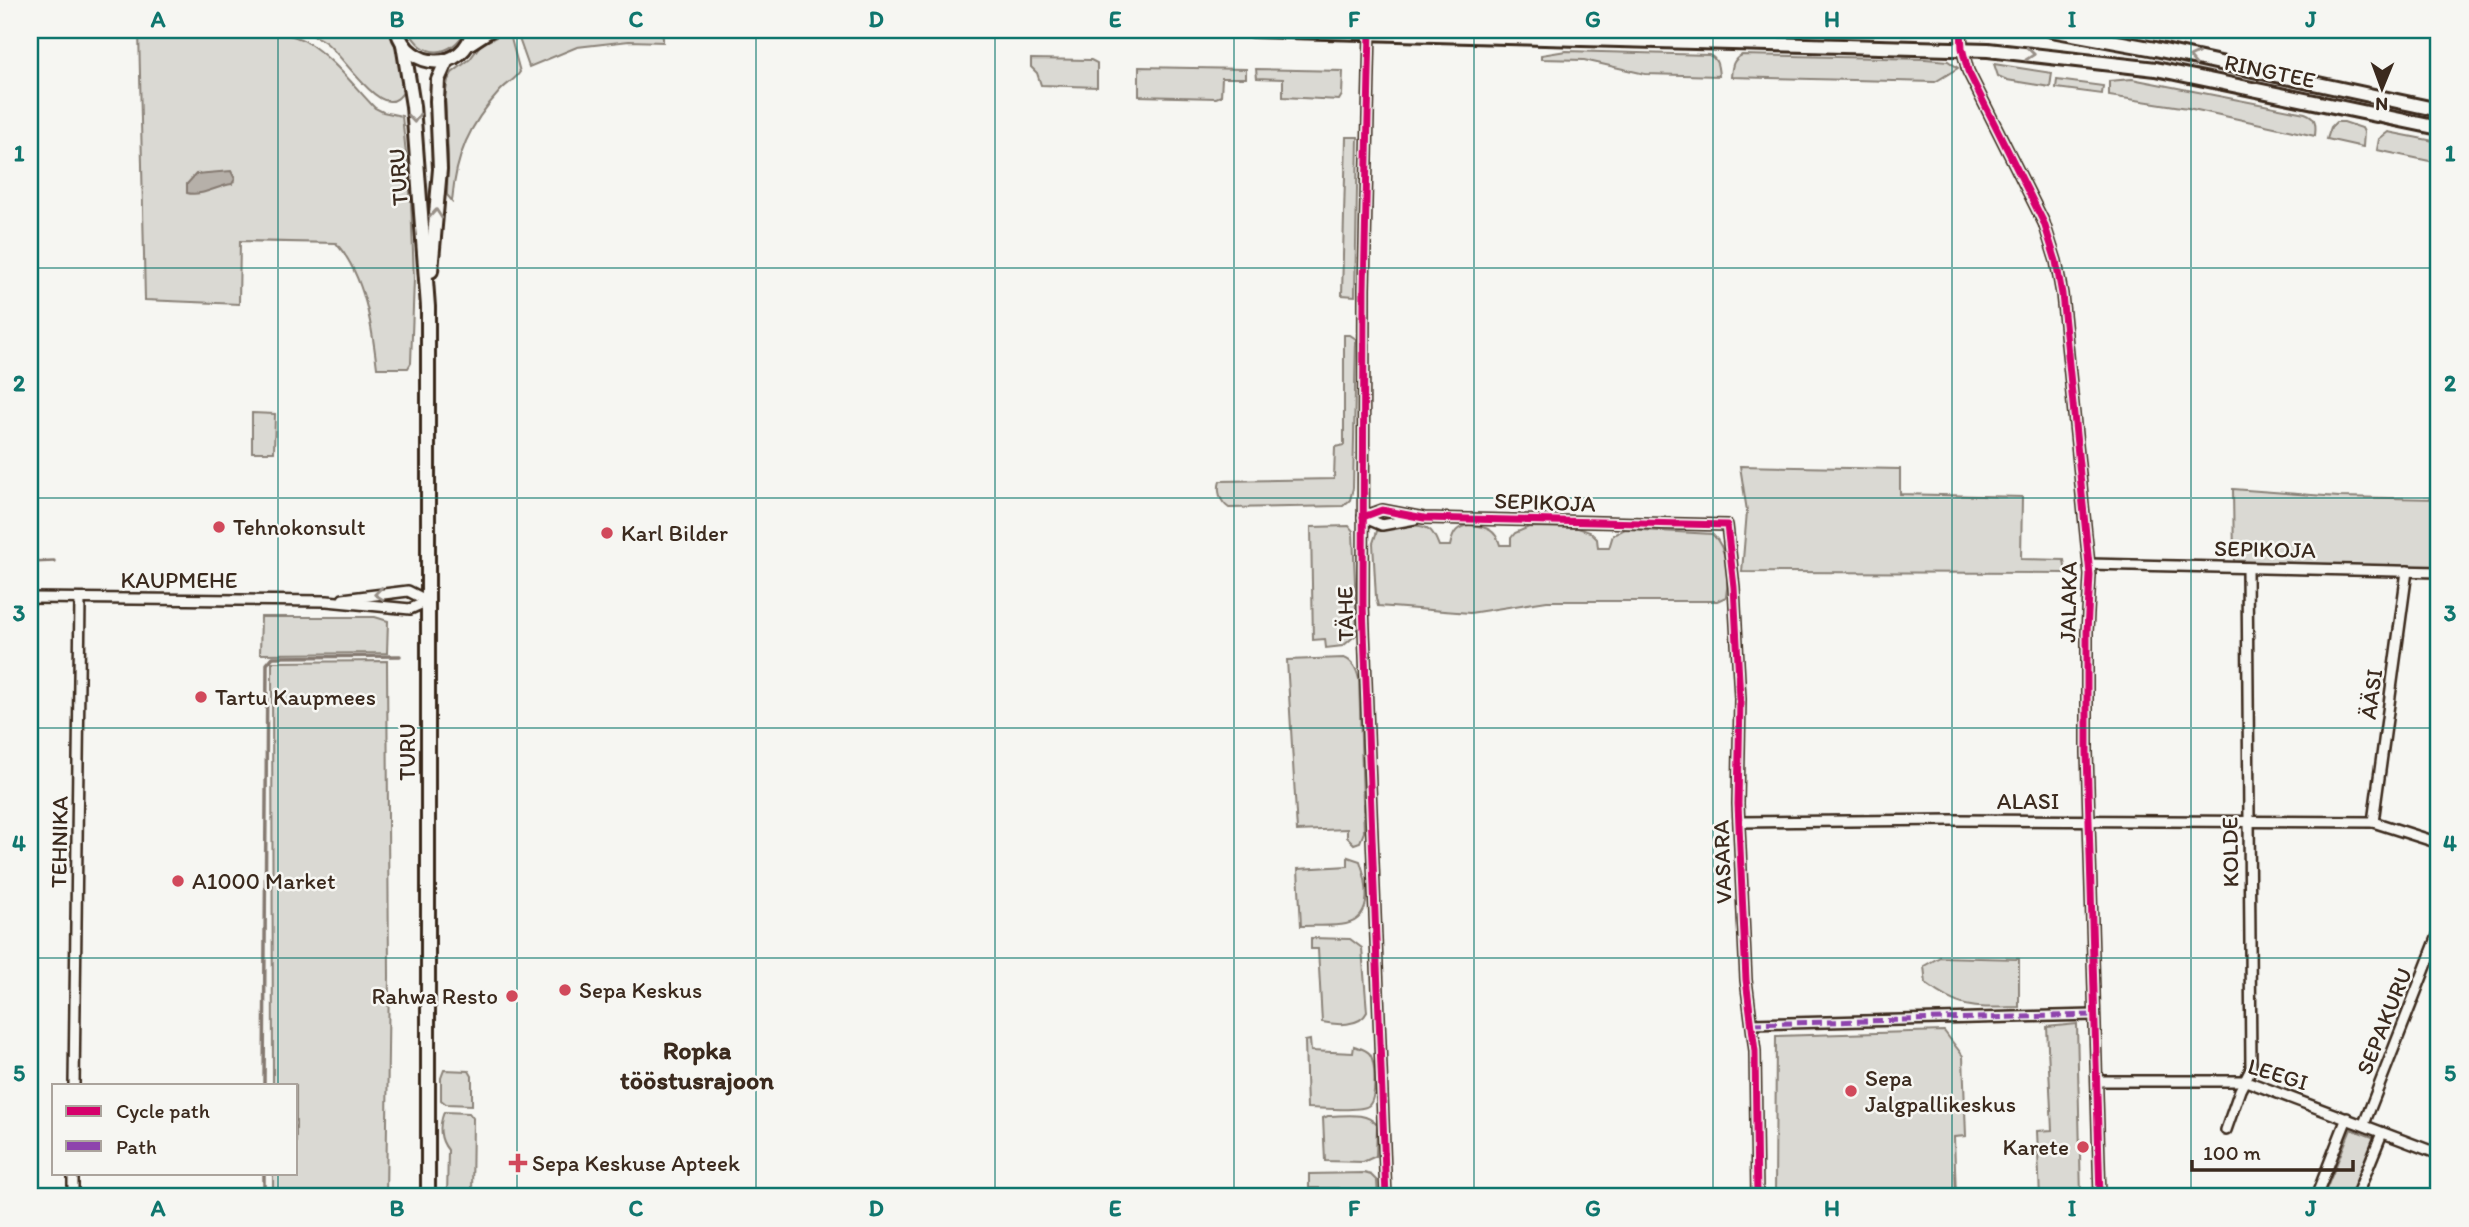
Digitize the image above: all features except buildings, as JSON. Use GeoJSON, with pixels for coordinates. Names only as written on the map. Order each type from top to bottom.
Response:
{"type":"FeatureCollection","features":[{"type":"Feature","properties":{"kind":"main road","name":"TURU"},"geometry":{"type":"LineString","coordinates":[[397,30],[403,44],[413,106],[428,307],[428,1197]]}},
{"type":"Feature","properties":{"kind":"main road"},"geometry":{"type":"LineString","coordinates":[[467,46],[473,30]]}},
{"type":"Feature","properties":{"kind":"main road"},"geometry":{"type":"LineString","coordinates":[[403,44],[408,51],[423,60],[447,60],[490,30]]}},
{"type":"Feature","properties":{"kind":"main road","name":"RINGTEE"},"geometry":{"type":"LineString","coordinates":[[1253,30],[1962,48],[2048,55],[2156,69],[2439,128]]}},
{"type":"Feature","properties":{"kind":"main road","name":"RINGTEE"},"geometry":{"type":"LineString","coordinates":[[2052,30],[2439,110]]}},
{"type":"Feature","properties":{"kind":"main road","name":"TURU"},"geometry":{"type":"LineString","coordinates":[[428,307],[440,169],[438,80],[447,60]]}},
{"type":"Feature","properties":{"kind":"street","name":"JALAKA"},"geometry":{"type":"LineString","coordinates":[[1961,30],[1968,71],[2044,223],[2056,261],[2070,357],[2089,565],[2087,752],[2100,1197]]}},
{"type":"Feature","properties":{"kind":"street","name":"TÄHE"},"geometry":{"type":"LineString","coordinates":[[1370,31],[1364,301],[1363,612],[1386,1197]]}},
{"type":"Feature","properties":{"kind":"street","name":"SEPIKOJA"},"geometry":{"type":"LineString","coordinates":[[1363,517],[1382,510],[1424,518],[1727,525]]}},
{"type":"Feature","properties":{"kind":"street","name":"SEPIKOJA"},"geometry":{"type":"LineString","coordinates":[[1363,517],[1382,525],[1424,518]]}},
{"type":"Feature","properties":{"kind":"street","name":"VASARA"},"geometry":{"type":"LineString","coordinates":[[1727,525],[1734,587],[1740,699],[1740,822],[1746,980],[1752,1024],[1757,1197]]}},
{"type":"Feature","properties":{"kind":"street","name":"SEPIKOJA"},"geometry":{"type":"LineString","coordinates":[[2089,565],[2439,572]]}},
{"type":"Feature","properties":{"kind":"street","name":"KOLDE"},"geometry":{"type":"LineString","coordinates":[[2226,1130],[2251,1069],[2247,568]]}},
{"type":"Feature","properties":{"kind":"street","name":"ÄÄSI"},"geometry":{"type":"LineString","coordinates":[[2373,822],[2407,571]]}},
{"type":"Feature","properties":{"kind":"street","name":"KAUPMEHE"},"geometry":{"type":"LineString","coordinates":[[327,601],[408,591],[428,601]]}},
{"type":"Feature","properties":{"kind":"street","name":"KAUPMEHE"},"geometry":{"type":"LineString","coordinates":[[30,598],[327,601],[410,609],[428,601]]}},
{"type":"Feature","properties":{"kind":"street","name":"TEHNIKA"},"geometry":{"type":"LineString","coordinates":[[74,1084],[80,599]]}},
{"type":"Feature","properties":{"kind":"street","name":"ALASI"},"geometry":{"type":"LineString","coordinates":[[1740,822],[2373,822],[2439,843]]}},
{"type":"Feature","properties":{"kind":"street","name":"SEPAKURU"},"geometry":{"type":"LineString","coordinates":[[2364,1124],[2439,933]]}},
{"type":"Feature","properties":{"kind":"street"},"geometry":{"type":"LineString","coordinates":[[1752,1024],[2094,1015]]}},
{"type":"Feature","properties":{"kind":"street","name":"LEEGI"},"geometry":{"type":"LineString","coordinates":[[2097,1081],[2246,1081],[2439,1154]]}},
{"type":"Feature","properties":{"kind":"street"},"geometry":{"type":"LineString","coordinates":[[2316,1197],[2347,1118]]}},
{"type":"Feature","properties":{"kind":"street"},"geometry":{"type":"LineString","coordinates":[[2356,1197],[2382,1133]]}},
{"type":"Feature","properties":{"kind":"street"},"geometry":{"type":"LineString","coordinates":[[73,1174],[73,1197]]}},
{"type":"Feature","properties":{"kind":"shaded area"},"geometry":{"type":"Polygon","coordinates":[[[225,29],[290,35],[305,41],[324,55],[375,108],[402,116],[411,201],[414,279],[411,363],[408,368],[377,368],[366,302],[354,271],[336,243],[240,241],[239,304],[145,300],[139,30],[225,29]]]}},
{"type":"Feature","properties":{"kind":"shaded area"},"geometry":{"type":"Polygon","coordinates":[[[301,30],[389,30],[406,89],[399,98],[389,101],[382,99],[365,85],[325,42],[301,30]]]}},
{"type":"Feature","properties":{"kind":"shaded area"},"geometry":{"type":"Polygon","coordinates":[[[409,30],[466,30],[453,46],[437,51],[421,46],[409,30]]]}},
{"type":"Feature","properties":{"kind":"shaded area"},"geometry":{"type":"Polygon","coordinates":[[[516,30],[655,32],[663,37],[663,42],[629,41],[577,47],[529,67],[516,30]]]}},
{"type":"Feature","properties":{"kind":"shaded area"},"geometry":{"type":"Polygon","coordinates":[[[509,31],[520,72],[489,104],[472,129],[457,169],[452,201],[447,195],[445,96],[448,80],[481,44],[509,31]]]}},
{"type":"Feature","properties":{"kind":"shaded area"},"geometry":{"type":"Polygon","coordinates":[[[1566,51],[1709,55],[1716,61],[1719,76],[1645,74],[1584,60],[1541,59],[1541,55],[1566,51]]]}},
{"type":"Feature","properties":{"kind":"shaded area"},"geometry":{"type":"Polygon","coordinates":[[[1742,55],[1925,59],[1948,61],[1958,68],[1935,82],[1731,77],[1734,62],[1742,55]]]}},
{"type":"Feature","properties":{"kind":"shaded area"},"geometry":{"type":"Polygon","coordinates":[[[1031,59],[1091,60],[1097,63],[1097,87],[1041,85],[1037,73],[1031,67],[1031,59]]]}},
{"type":"Feature","properties":{"kind":"shaded area"},"geometry":{"type":"Polygon","coordinates":[[[1994,64],[2052,73],[2050,87],[2007,80],[1998,76],[1994,64]]]}},
{"type":"Feature","properties":{"kind":"shaded area"},"geometry":{"type":"Polygon","coordinates":[[[1139,67],[1246,69],[1246,78],[1222,78],[1221,96],[1216,98],[1139,96],[1139,67]]]}},
{"type":"Feature","properties":{"kind":"shaded area"},"geometry":{"type":"Polygon","coordinates":[[[1256,69],[1343,71],[1342,95],[1339,100],[1283,97],[1283,79],[1257,78],[1256,69]]]}},
{"type":"Feature","properties":{"kind":"shaded area"},"geometry":{"type":"Polygon","coordinates":[[[2132,79],[2305,113],[2314,119],[2315,136],[2188,108],[2109,96],[2109,81],[2132,79]]]}},
{"type":"Feature","properties":{"kind":"shaded area"},"geometry":{"type":"Polygon","coordinates":[[[2057,80],[2103,86],[2102,94],[2056,88],[2057,80]]]}},
{"type":"Feature","properties":{"kind":"shaded area"},"geometry":{"type":"Polygon","coordinates":[[[2336,122],[2362,128],[2363,147],[2327,139],[2336,122]]]}},
{"type":"Feature","properties":{"kind":"shaded area"},"geometry":{"type":"Polygon","coordinates":[[[2388,132],[2439,142],[2439,163],[2377,150],[2379,139],[2388,132]]]}},
{"type":"Feature","properties":{"kind":"shaded area"},"geometry":{"type":"Polygon","coordinates":[[[1346,137],[1358,137],[1355,296],[1342,295],[1346,137]]]}},
{"type":"Feature","properties":{"kind":"shaded area"},"geometry":{"type":"Polygon","coordinates":[[[231,171],[235,179],[232,184],[198,194],[187,193],[187,184],[196,174],[231,171]]]}},
{"type":"Feature","properties":{"kind":"shaded area"},"geometry":{"type":"Polygon","coordinates":[[[1344,335],[1356,339],[1353,488],[1350,500],[1343,506],[1229,508],[1220,496],[1220,481],[1334,479],[1335,447],[1344,445],[1344,335]]]}},
{"type":"Feature","properties":{"kind":"shaded area"},"geometry":{"type":"Polygon","coordinates":[[[252,413],[275,414],[274,452],[252,452],[252,413]]]}},
{"type":"Feature","properties":{"kind":"shaded area"},"geometry":{"type":"Polygon","coordinates":[[[1740,466],[1900,469],[1900,494],[2022,497],[2021,559],[2064,560],[2066,573],[1742,572],[1747,511],[1740,466]]]}},
{"type":"Feature","properties":{"kind":"shaded area"},"geometry":{"type":"Polygon","coordinates":[[[2233,489],[2339,497],[2439,499],[2439,568],[2234,561],[2233,489]]]}},
{"type":"Feature","properties":{"kind":"shaded area"},"geometry":{"type":"Polygon","coordinates":[[[1471,525],[1490,530],[1500,545],[1511,545],[1511,538],[1515,533],[1529,527],[1578,528],[1590,532],[1597,539],[1598,548],[1609,548],[1613,535],[1625,529],[1712,534],[1724,555],[1727,572],[1726,597],[1717,601],[1547,601],[1470,613],[1378,606],[1373,543],[1377,531],[1404,526],[1425,527],[1431,531],[1439,546],[1450,546],[1456,531],[1471,525]]]}},
{"type":"Feature","properties":{"kind":"shaded area"},"geometry":{"type":"Polygon","coordinates":[[[1349,526],[1353,531],[1357,634],[1343,646],[1326,648],[1325,639],[1313,640],[1311,527],[1349,526]]]}},
{"type":"Feature","properties":{"kind":"shaded area"},"geometry":{"type":"Polygon","coordinates":[[[261,617],[375,617],[388,621],[387,653],[260,654],[261,617]]]}},
{"type":"Feature","properties":{"kind":"shaded area"},"geometry":{"type":"Polygon","coordinates":[[[1344,658],[1354,666],[1359,679],[1364,832],[1360,842],[1354,844],[1347,837],[1347,829],[1297,831],[1287,660],[1344,658]]]}},
{"type":"Feature","properties":{"kind":"shaded area"},"geometry":{"type":"Polygon","coordinates":[[[387,661],[389,976],[386,1197],[273,1197],[273,1174],[298,1174],[298,1084],[273,1084],[272,662],[387,661]]]}},
{"type":"Feature","properties":{"kind":"shaded area"},"geometry":{"type":"Polygon","coordinates":[[[1348,857],[1360,861],[1365,878],[1365,907],[1361,914],[1346,924],[1301,926],[1298,869],[1348,866],[1348,857]]]}},
{"type":"Feature","properties":{"kind":"shaded area"},"geometry":{"type":"Polygon","coordinates":[[[1311,938],[1350,939],[1362,948],[1367,1012],[1364,1017],[1353,1023],[1322,1022],[1318,949],[1311,949],[1311,938]]]}},
{"type":"Feature","properties":{"kind":"shaded area"},"geometry":{"type":"Polygon","coordinates":[[[1940,957],[2019,959],[2019,1007],[1970,1006],[1939,993],[1926,984],[1924,966],[1940,957]]]}},
{"type":"Feature","properties":{"kind":"shaded area"},"geometry":{"type":"Polygon","coordinates":[[[2077,1024],[2081,1197],[2040,1197],[2037,1131],[2052,1130],[2047,1027],[2077,1024]]]}},
{"type":"Feature","properties":{"kind":"shaded area","name":"Sepa Jalgpallikeskus"},"geometry":{"type":"Polygon","coordinates":[[[1944,1031],[1963,1056],[1966,1136],[1954,1137],[1956,1197],[1775,1197],[1776,1036],[1944,1031]]]}},
{"type":"Feature","properties":{"kind":"shaded area"},"geometry":{"type":"Polygon","coordinates":[[[1310,1040],[1311,1051],[1353,1053],[1354,1046],[1369,1053],[1374,1080],[1373,1096],[1368,1106],[1348,1109],[1307,1108],[1305,1041],[1310,1040]]]}},
{"type":"Feature","properties":{"kind":"shaded area"},"geometry":{"type":"Polygon","coordinates":[[[444,1070],[469,1071],[472,1076],[472,1105],[446,1104],[441,1100],[441,1078],[444,1070]]]}},
{"type":"Feature","properties":{"kind":"shaded area"},"geometry":{"type":"Polygon","coordinates":[[[444,1112],[469,1113],[473,1118],[472,1197],[447,1197],[448,1150],[441,1132],[444,1112]]]}},
{"type":"Feature","properties":{"kind":"shaded area"},"geometry":{"type":"Polygon","coordinates":[[[1355,1115],[1367,1118],[1377,1125],[1376,1156],[1363,1162],[1325,1161],[1323,1118],[1355,1115]]]}},
{"type":"Feature","properties":{"kind":"shaded area"},"geometry":{"type":"Polygon","coordinates":[[[2351,1129],[2375,1138],[2351,1197],[2323,1197],[2351,1129]]]}},
{"type":"Feature","properties":{"kind":"shaded area"},"geometry":{"type":"Polygon","coordinates":[[[1364,1173],[1377,1181],[1378,1197],[1340,1197],[1339,1188],[1309,1188],[1309,1174],[1364,1173]]]}},
{"type":"Feature","properties":{"kind":"waterway"},"geometry":{"type":"LineString","coordinates":[[30,562],[54,561]]}},
{"type":"Feature","properties":{"kind":"waterway"},"geometry":{"type":"LineString","coordinates":[[264,1084],[267,664],[273,657],[400,656]]}},
{"type":"Feature","properties":{"kind":"waterway"},"geometry":{"type":"LineString","coordinates":[[264,1174],[264,1197]]}},
{"type":"Feature","properties":{"kind":"marked path"},"geometry":{"type":"LineString","coordinates":[[1752,1024],[2094,1015]]}},
{"type":"Feature","properties":{"kind":"cycle path"},"geometry":{"type":"LineString","coordinates":[[1370,30],[1364,289],[1363,604],[1386,1197]]}},
{"type":"Feature","properties":{"kind":"cycle path"},"geometry":{"type":"LineString","coordinates":[[1961,30],[1968,71],[2044,223],[2056,261],[2062,294],[2090,575],[2087,752],[2100,1197]]}},
{"type":"Feature","properties":{"kind":"cycle path"},"geometry":{"type":"LineString","coordinates":[[1363,517],[1382,510],[1424,518],[1727,525],[1734,587],[1740,699],[1738,804],[1746,980],[1755,1051],[1757,1197]]}},
{"type":"Feature","properties":{"kind":"place","name":"Tehnokonsult"},"geometry":{"type":"Point","coordinates":[219,527]}},
{"type":"Feature","properties":{"kind":"place","name":"Karl Bilder"},"geometry":{"type":"Point","coordinates":[607,533]}},
{"type":"Feature","properties":{"kind":"place","name":"Tartu Kaupmees"},"geometry":{"type":"Point","coordinates":[201,697]}},
{"type":"Feature","properties":{"kind":"place","name":"A1000 Market"},"geometry":{"type":"Point","coordinates":[178,881]}},
{"type":"Feature","properties":{"kind":"place","name":"Sepa Keskus"},"geometry":{"type":"Point","coordinates":[565,990]}},
{"type":"Feature","properties":{"kind":"place","name":"Rahwa Resto"},"geometry":{"type":"Point","coordinates":[512,996]}},
{"type":"Feature","properties":{"kind":"place","name":"Sepa Jalgpallikeskus"},"geometry":{"type":"Point","coordinates":[1851,1091]}},
{"type":"Feature","properties":{"kind":"place","name":"Karete"},"geometry":{"type":"Point","coordinates":[2083,1147]}},
{"type":"Feature","properties":{"kind":"place","name":"Sepa Keskuse Apteek"},"geometry":{"type":"Point","coordinates":[518,1163]}},
{"type":"Feature","properties":{"kind":"district","name":"Ropka tööstusrajoon"},"geometry":{"type":"Point","coordinates":[697,1065]}}]}
